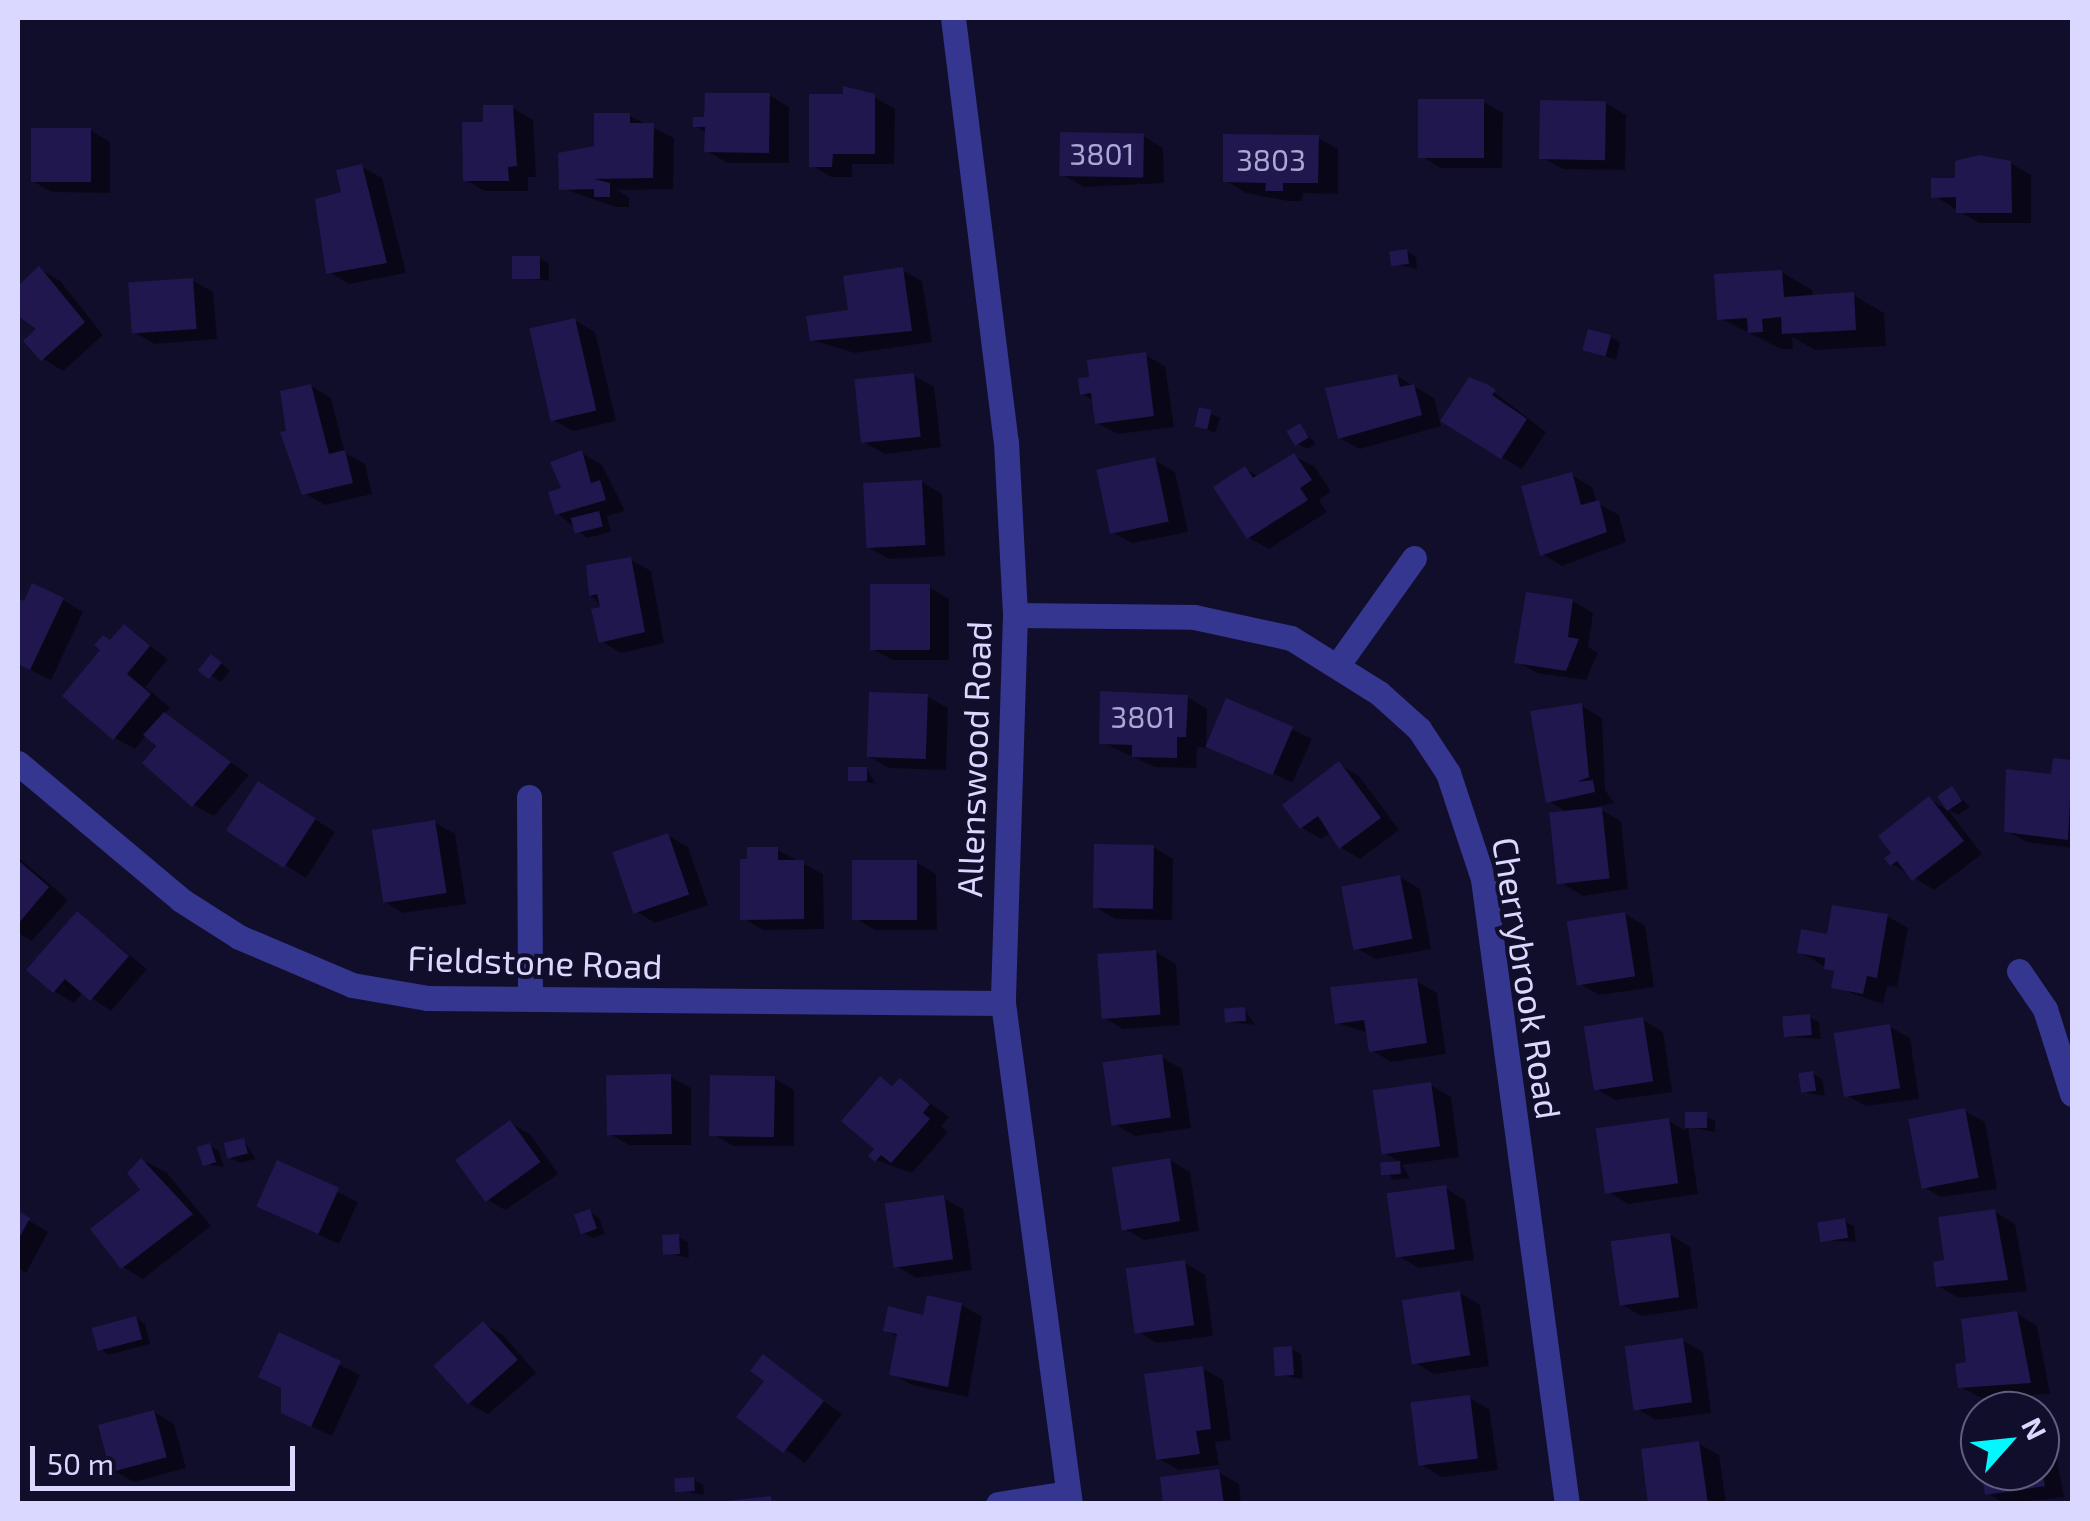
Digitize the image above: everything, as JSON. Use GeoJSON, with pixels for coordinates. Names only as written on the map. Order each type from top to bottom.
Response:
{"type":"FeatureCollection","features":[{"type":"Feature","properties":{"kind":"street","name":"Allenswood Road"},"geometry":{"type":"LineString","coordinates":[[953,18],[1006,442],[1015,614],[1003,1003],[1069,1498]]}},
{"type":"Feature","properties":{"kind":"street"},"geometry":{"type":"LineString","coordinates":[[1338,663],[1414,558]]}},
{"type":"Feature","properties":{"kind":"street","name":"Cherrybrook Road"},"geometry":{"type":"LineString","coordinates":[[1015,614],[1241,624],[1292,638],[1338,663],[1419,729],[1468,818],[1483,879],[1567,1504]]}},
{"type":"Feature","properties":{"kind":"street","name":"Fieldstone Road"},"geometry":{"type":"LineString","coordinates":[[18,763],[181,900],[297,965],[352,985],[427,998],[1003,1003]]}},
{"type":"Feature","properties":{"kind":"street"},"geometry":{"type":"LineString","coordinates":[[528,797],[530,998]]}},
{"type":"Feature","properties":{"kind":"street"},"geometry":{"type":"LineString","coordinates":[[2019,971],[2045,1008],[2072,1094]]}},
{"type":"Feature","properties":{"kind":"street"},"geometry":{"type":"LineString","coordinates":[[998,1504],[1069,1498]]}},
{"type":"Feature","properties":{"kind":"building"},"geometry":{"type":"Polygon","coordinates":[[[843,86],[875,94],[875,154],[833,154],[832,167],[809,167],[809,94],[843,94],[843,86]]]}},
{"type":"Feature","properties":{"kind":"building"},"geometry":{"type":"Polygon","coordinates":[[[705,93],[770,93],[769,153],[704,152],[705,127],[693,127],[693,117],[704,117],[705,93]]]}},
{"type":"Feature","properties":{"kind":"building"},"geometry":{"type":"Polygon","coordinates":[[[1418,99],[1484,99],[1484,158],[1418,158],[1418,99]]]}},
{"type":"Feature","properties":{"kind":"building"},"geometry":{"type":"Polygon","coordinates":[[[1540,100],[1606,101],[1605,160],[1539,159],[1540,100]]]}},
{"type":"Feature","properties":{"kind":"building"},"geometry":{"type":"Polygon","coordinates":[[[483,105],[513,105],[517,166],[508,167],[509,181],[463,181],[462,122],[483,122],[483,105]]]}},
{"type":"Feature","properties":{"kind":"building"},"geometry":{"type":"Polygon","coordinates":[[[594,113],[630,113],[630,123],[654,123],[653,178],[594,179],[610,183],[610,197],[594,197],[594,189],[559,190],[558,153],[594,146],[594,113]]]}},
{"type":"Feature","properties":{"kind":"building"},"geometry":{"type":"Polygon","coordinates":[[[31,128],[91,128],[91,182],[31,182],[31,128]]]}},
{"type":"Feature","properties":{"kind":"building"},"geometry":{"type":"Polygon","coordinates":[[[1060,132],[1144,133],[1143,177],[1059,176],[1060,132]]]}},
{"type":"Feature","properties":{"kind":"building"},"geometry":{"type":"Polygon","coordinates":[[[1223,134],[1319,135],[1318,183],[1283,183],[1283,191],[1265,191],[1266,183],[1223,182],[1223,134]]]}},
{"type":"Feature","properties":{"kind":"building"},"geometry":{"type":"Polygon","coordinates":[[[1979,155],[2011,161],[2012,213],[1956,213],[1956,197],[1931,198],[1931,178],[1955,178],[1955,161],[1979,155]]]}},
{"type":"Feature","properties":{"kind":"building"},"geometry":{"type":"Polygon","coordinates":[[[362,164],[387,263],[326,274],[315,199],[341,192],[336,170],[362,164]]]}},
{"type":"Feature","properties":{"kind":"building"},"geometry":{"type":"Polygon","coordinates":[[[1407,249],[1409,264],[1391,266],[1389,252],[1407,249]]]}},
{"type":"Feature","properties":{"kind":"building"},"geometry":{"type":"Polygon","coordinates":[[[512,256],[540,256],[540,279],[512,279],[512,256]]]}},
{"type":"Feature","properties":{"kind":"building"},"geometry":{"type":"Polygon","coordinates":[[[39,266],[85,322],[41,361],[23,341],[36,329],[18,316],[18,286],[39,266]]]}},
{"type":"Feature","properties":{"kind":"building"},"geometry":{"type":"Polygon","coordinates":[[[903,267],[912,331],[810,341],[806,316],[848,310],[843,276],[903,267]]]}},
{"type":"Feature","properties":{"kind":"building"},"geometry":{"type":"Polygon","coordinates":[[[1782,270],[1784,297],[1854,292],[1856,330],[1782,334],[1781,317],[1762,319],[1763,332],[1748,333],[1747,318],[1717,320],[1714,274],[1782,270]]]}},
{"type":"Feature","properties":{"kind":"building"},"geometry":{"type":"Polygon","coordinates":[[[193,278],[197,329],[132,333],[128,283],[193,278]]]}},
{"type":"Feature","properties":{"kind":"building"},"geometry":{"type":"Polygon","coordinates":[[[575,318],[596,411],[551,421],[529,329],[575,318]]]}},
{"type":"Feature","properties":{"kind":"building"},"geometry":{"type":"Polygon","coordinates":[[[1588,329],[1611,335],[1605,356],[1582,350],[1588,329]]]}},
{"type":"Feature","properties":{"kind":"building"},"geometry":{"type":"Polygon","coordinates":[[[1146,352],[1154,416],[1095,424],[1091,393],[1080,395],[1078,378],[1089,377],[1087,360],[1146,352]]]}},
{"type":"Feature","properties":{"kind":"building"},"geometry":{"type":"Polygon","coordinates":[[[914,373],[921,437],[861,443],[854,379],[914,373]]]}},
{"type":"Feature","properties":{"kind":"building"},"geometry":{"type":"Polygon","coordinates":[[[1397,374],[1400,387],[1414,384],[1422,415],[1338,439],[1325,388],[1397,374]]]}},
{"type":"Feature","properties":{"kind":"building"},"geometry":{"type":"Polygon","coordinates":[[[1469,377],[1496,390],[1492,395],[1527,419],[1501,459],[1440,421],[1469,377]]]}},
{"type":"Feature","properties":{"kind":"building"},"geometry":{"type":"Polygon","coordinates":[[[311,384],[329,454],[345,450],[353,483],[302,495],[280,432],[286,431],[280,391],[311,384]]]}},
{"type":"Feature","properties":{"kind":"building"},"geometry":{"type":"Polygon","coordinates":[[[1199,407],[1212,410],[1207,429],[1195,426],[1199,407]]]}},
{"type":"Feature","properties":{"kind":"building"},"geometry":{"type":"Polygon","coordinates":[[[1300,423],[1309,438],[1295,446],[1286,431],[1300,423]]]}},
{"type":"Feature","properties":{"kind":"building"},"geometry":{"type":"Polygon","coordinates":[[[582,450],[591,483],[600,480],[606,500],[555,515],[548,492],[561,488],[550,462],[582,450]]]}},
{"type":"Feature","properties":{"kind":"building"},"geometry":{"type":"Polygon","coordinates":[[[1294,453],[1312,480],[1300,488],[1308,500],[1247,539],[1213,487],[1245,466],[1253,478],[1294,453]]]}},
{"type":"Feature","properties":{"kind":"building"},"geometry":{"type":"Polygon","coordinates":[[[1155,457],[1169,522],[1110,534],[1096,469],[1155,457]]]}},
{"type":"Feature","properties":{"kind":"building"},"geometry":{"type":"Polygon","coordinates":[[[1572,472],[1581,505],[1599,500],[1607,532],[1540,556],[1521,486],[1572,472]]]}},
{"type":"Feature","properties":{"kind":"building"},"geometry":{"type":"Polygon","coordinates":[[[922,480],[925,545],[866,548],[863,483],[922,480]]]}},
{"type":"Feature","properties":{"kind":"building"},"geometry":{"type":"Polygon","coordinates":[[[599,511],[603,527],[575,534],[571,518],[599,511]]]}},
{"type":"Feature","properties":{"kind":"building"},"geometry":{"type":"Polygon","coordinates":[[[631,557],[645,632],[599,643],[591,609],[600,607],[597,594],[589,596],[586,565],[631,557]]]}},
{"type":"Feature","properties":{"kind":"building"},"geometry":{"type":"Polygon","coordinates":[[[32,583],[64,598],[30,670],[18,664],[18,598],[24,601],[32,583]]]}},
{"type":"Feature","properties":{"kind":"building"},"geometry":{"type":"Polygon","coordinates":[[[870,584],[930,584],[930,650],[870,650],[870,584]]]}},
{"type":"Feature","properties":{"kind":"building"},"geometry":{"type":"Polygon","coordinates":[[[1526,592],[1573,599],[1568,637],[1579,639],[1566,671],[1514,663],[1526,592]]]}},
{"type":"Feature","properties":{"kind":"building"},"geometry":{"type":"Polygon","coordinates":[[[124,624],[150,646],[127,674],[151,694],[113,740],[62,696],[100,650],[94,645],[103,635],[110,640],[124,624]]]}},
{"type":"Feature","properties":{"kind":"building"},"geometry":{"type":"Polygon","coordinates":[[[211,654],[222,663],[209,679],[198,670],[211,654]]]}},
{"type":"Feature","properties":{"kind":"building"},"geometry":{"type":"Polygon","coordinates":[[[1100,691],[1188,695],[1186,737],[1177,737],[1177,758],[1132,757],[1132,745],[1099,744],[1100,691]]]}},
{"type":"Feature","properties":{"kind":"building"},"geometry":{"type":"Polygon","coordinates":[[[869,692],[928,694],[926,759],[867,757],[869,692]]]}},
{"type":"Feature","properties":{"kind":"building"},"geometry":{"type":"Polygon","coordinates":[[[1226,698],[1293,727],[1272,775],[1205,747],[1226,698]]]}},
{"type":"Feature","properties":{"kind":"building"},"geometry":{"type":"Polygon","coordinates":[[[1582,703],[1589,777],[1577,782],[1593,780],[1595,792],[1546,803],[1530,711],[1582,703]]]}},
{"type":"Feature","properties":{"kind":"building"},"geometry":{"type":"Polygon","coordinates":[[[164,712],[231,762],[192,807],[142,763],[156,746],[143,735],[164,712]]]}},
{"type":"Feature","properties":{"kind":"building"},"geometry":{"type":"Polygon","coordinates":[[[2053,758],[2072,760],[2068,840],[2004,832],[2006,769],[2051,774],[2053,758]]]}},
{"type":"Feature","properties":{"kind":"building"},"geometry":{"type":"Polygon","coordinates":[[[1339,761],[1381,818],[1339,849],[1318,816],[1300,829],[1282,805],[1339,761]]]}},
{"type":"Feature","properties":{"kind":"building"},"geometry":{"type":"Polygon","coordinates":[[[848,767],[867,767],[867,781],[848,781],[848,767]]]}},
{"type":"Feature","properties":{"kind":"building"},"geometry":{"type":"Polygon","coordinates":[[[258,781],[316,819],[284,868],[226,830],[258,781]]]}},
{"type":"Feature","properties":{"kind":"building"},"geometry":{"type":"Polygon","coordinates":[[[1952,786],[1962,801],[1947,811],[1937,796],[1952,786]]]}},
{"type":"Feature","properties":{"kind":"building"},"geometry":{"type":"Polygon","coordinates":[[[1929,796],[1964,841],[1912,881],[1897,861],[1890,866],[1884,858],[1891,853],[1878,836],[1929,796]]]}},
{"type":"Feature","properties":{"kind":"building"},"geometry":{"type":"Polygon","coordinates":[[[1602,807],[1610,879],[1557,884],[1549,813],[1602,807]]]}},
{"type":"Feature","properties":{"kind":"building"},"geometry":{"type":"Polygon","coordinates":[[[435,820],[447,893],[383,903],[372,830],[435,820]]]}},
{"type":"Feature","properties":{"kind":"building"},"geometry":{"type":"Polygon","coordinates":[[[668,833],[689,894],[633,914],[612,852],[668,833]]]}},
{"type":"Feature","properties":{"kind":"building"},"geometry":{"type":"Polygon","coordinates":[[[1094,844],[1154,845],[1153,909],[1093,908],[1094,844]]]}},
{"type":"Feature","properties":{"kind":"building"},"geometry":{"type":"Polygon","coordinates":[[[747,847],[778,847],[778,860],[804,860],[804,919],[740,920],[740,859],[747,859],[747,847]]]}},
{"type":"Feature","properties":{"kind":"building"},"geometry":{"type":"Polygon","coordinates":[[[18,860],[49,887],[18,924],[18,860]]]}},
{"type":"Feature","properties":{"kind":"building"},"geometry":{"type":"Polygon","coordinates":[[[852,860],[917,860],[917,920],[852,920],[852,860]]]}},
{"type":"Feature","properties":{"kind":"building"},"geometry":{"type":"Polygon","coordinates":[[[1400,875],[1412,939],[1354,950],[1341,886],[1400,875]]]}},
{"type":"Feature","properties":{"kind":"building"},"geometry":{"type":"Polygon","coordinates":[[[1832,905],[1888,914],[1877,978],[1867,976],[1863,994],[1831,988],[1834,971],[1824,969],[1825,958],[1797,953],[1801,929],[1827,934],[1832,905]]]}},
{"type":"Feature","properties":{"kind":"building"},"geometry":{"type":"Polygon","coordinates":[[[77,911],[129,956],[90,1001],[65,979],[53,993],[26,970],[77,911]]]}},
{"type":"Feature","properties":{"kind":"building"},"geometry":{"type":"Polygon","coordinates":[[[1625,912],[1635,976],[1577,985],[1567,921],[1625,912]]]}},
{"type":"Feature","properties":{"kind":"building"},"geometry":{"type":"Polygon","coordinates":[[[1156,950],[1161,1015],[1102,1019],[1097,954],[1156,950]]]}},
{"type":"Feature","properties":{"kind":"building"},"geometry":{"type":"Polygon","coordinates":[[[1417,978],[1427,1043],[1369,1052],[1364,1020],[1335,1024],[1330,987],[1417,978]]]}},
{"type":"Feature","properties":{"kind":"building"},"geometry":{"type":"Polygon","coordinates":[[[1245,1007],[1246,1021],[1225,1022],[1224,1008],[1245,1007]]]}},
{"type":"Feature","properties":{"kind":"building"},"geometry":{"type":"Polygon","coordinates":[[[1810,1014],[1812,1035],[1784,1037],[1782,1016],[1810,1014]]]}},
{"type":"Feature","properties":{"kind":"building"},"geometry":{"type":"Polygon","coordinates":[[[1643,1017],[1653,1081],[1594,1091],[1584,1026],[1643,1017]]]}},
{"type":"Feature","properties":{"kind":"building"},"geometry":{"type":"Polygon","coordinates":[[[1890,1024],[1900,1088],[1844,1097],[1834,1033],[1890,1024]]]}},
{"type":"Feature","properties":{"kind":"building"},"geometry":{"type":"Polygon","coordinates":[[[1162,1054],[1171,1117],[1111,1126],[1103,1062],[1162,1054]]]}},
{"type":"Feature","properties":{"kind":"building"},"geometry":{"type":"Polygon","coordinates":[[[1813,1071],[1816,1091],[1801,1093],[1798,1073],[1813,1071]]]}},
{"type":"Feature","properties":{"kind":"building"},"geometry":{"type":"Polygon","coordinates":[[[671,1074],[672,1134],[607,1135],[606,1075],[671,1074]]]}},
{"type":"Feature","properties":{"kind":"building"},"geometry":{"type":"Polygon","coordinates":[[[710,1075],[775,1076],[774,1137],[709,1136],[710,1075]]]}},
{"type":"Feature","properties":{"kind":"building"},"geometry":{"type":"Polygon","coordinates":[[[880,1076],[892,1086],[900,1078],[930,1104],[923,1113],[930,1119],[891,1163],[881,1155],[875,1162],[868,1156],[874,1149],[841,1121],[880,1076]]]}},
{"type":"Feature","properties":{"kind":"building"},"geometry":{"type":"Polygon","coordinates":[[[1431,1082],[1440,1146],[1382,1155],[1373,1090],[1431,1082]]]}},
{"type":"Feature","properties":{"kind":"building"},"geometry":{"type":"Polygon","coordinates":[[[1965,1108],[1979,1178],[1922,1189],[1908,1119],[1965,1108]]]}},
{"type":"Feature","properties":{"kind":"building"},"geometry":{"type":"Polygon","coordinates":[[[1685,1112],[1707,1112],[1707,1128],[1685,1128],[1685,1112]]]}},
{"type":"Feature","properties":{"kind":"building"},"geometry":{"type":"Polygon","coordinates":[[[1669,1118],[1678,1183],[1605,1194],[1596,1128],[1669,1118]]]}},
{"type":"Feature","properties":{"kind":"building"},"geometry":{"type":"Polygon","coordinates":[[[510,1120],[541,1162],[486,1202],[455,1160],[510,1120]]]}},
{"type":"Feature","properties":{"kind":"building"},"geometry":{"type":"Polygon","coordinates":[[[244,1138],[248,1154],[227,1159],[224,1143],[244,1138]]]}},
{"type":"Feature","properties":{"kind":"building"},"geometry":{"type":"Polygon","coordinates":[[[210,1143],[216,1162],[203,1166],[197,1147],[210,1143]]]}},
{"type":"Feature","properties":{"kind":"building"},"geometry":{"type":"Polygon","coordinates":[[[141,1158],[193,1214],[121,1269],[90,1229],[140,1190],[127,1173],[141,1158]]]}},
{"type":"Feature","properties":{"kind":"building"},"geometry":{"type":"Polygon","coordinates":[[[1170,1158],[1180,1221],[1122,1230],[1112,1167],[1170,1158]]]}},
{"type":"Feature","properties":{"kind":"building"},"geometry":{"type":"Polygon","coordinates":[[[277,1160],[339,1188],[318,1234],[256,1207],[277,1160]]]}},
{"type":"Feature","properties":{"kind":"building"},"geometry":{"type":"Polygon","coordinates":[[[1400,1161],[1401,1174],[1381,1175],[1380,1162],[1400,1161]]]}},
{"type":"Feature","properties":{"kind":"building"},"geometry":{"type":"Polygon","coordinates":[[[1446,1185],[1455,1249],[1396,1258],[1387,1193],[1446,1185]]]}},
{"type":"Feature","properties":{"kind":"building"},"geometry":{"type":"Polygon","coordinates":[[[944,1195],[953,1259],[894,1268],[885,1203],[944,1195]]]}},
{"type":"Feature","properties":{"kind":"building"},"geometry":{"type":"Polygon","coordinates":[[[590,1209],[597,1229],[581,1234],[574,1215],[590,1209]]]}},
{"type":"Feature","properties":{"kind":"building"},"geometry":{"type":"Polygon","coordinates":[[[1995,1209],[2008,1280],[1936,1287],[1933,1262],[1944,1260],[1938,1217],[1995,1209]]]}},
{"type":"Feature","properties":{"kind":"building"},"geometry":{"type":"Polygon","coordinates":[[[18,1211],[30,1218],[18,1240],[18,1211]]]}},
{"type":"Feature","properties":{"kind":"building"},"geometry":{"type":"Polygon","coordinates":[[[1845,1218],[1848,1238],[1820,1242],[1817,1222],[1845,1218]]]}},
{"type":"Feature","properties":{"kind":"building"},"geometry":{"type":"Polygon","coordinates":[[[1670,1233],[1679,1297],[1620,1306],[1611,1241],[1670,1233]]]}},
{"type":"Feature","properties":{"kind":"building"},"geometry":{"type":"Polygon","coordinates":[[[679,1234],[680,1254],[663,1255],[662,1235],[679,1234]]]}},
{"type":"Feature","properties":{"kind":"building"},"geometry":{"type":"Polygon","coordinates":[[[1185,1260],[1194,1325],[1135,1334],[1126,1268],[1185,1260]]]}},
{"type":"Feature","properties":{"kind":"building"},"geometry":{"type":"Polygon","coordinates":[[[1460,1291],[1470,1355],[1412,1364],[1402,1300],[1460,1291]]]}},
{"type":"Feature","properties":{"kind":"building"},"geometry":{"type":"Polygon","coordinates":[[[927,1295],[962,1303],[948,1387],[889,1375],[897,1334],[883,1331],[888,1306],[923,1315],[927,1295]]]}},
{"type":"Feature","properties":{"kind":"building"},"geometry":{"type":"Polygon","coordinates":[[[2017,1311],[2031,1383],[1958,1388],[1955,1364],[1966,1362],[1961,1319],[2017,1311]]]}},
{"type":"Feature","properties":{"kind":"building"},"geometry":{"type":"Polygon","coordinates":[[[136,1316],[142,1339],[98,1351],[92,1328],[136,1316]]]}},
{"type":"Feature","properties":{"kind":"building"},"geometry":{"type":"Polygon","coordinates":[[[483,1321],[518,1360],[468,1404],[433,1366],[483,1321]]]}},
{"type":"Feature","properties":{"kind":"building"},"geometry":{"type":"Polygon","coordinates":[[[279,1332],[341,1361],[311,1427],[281,1413],[281,1388],[258,1377],[279,1332]]]}},
{"type":"Feature","properties":{"kind":"building"},"geometry":{"type":"Polygon","coordinates":[[[1683,1338],[1692,1402],[1634,1411],[1625,1346],[1683,1338]]]}},
{"type":"Feature","properties":{"kind":"building"},"geometry":{"type":"Polygon","coordinates":[[[1292,1346],[1294,1375],[1275,1376],[1273,1347],[1292,1346]]]}},
{"type":"Feature","properties":{"kind":"building"},"geometry":{"type":"Polygon","coordinates":[[[763,1354],[824,1401],[783,1453],[736,1417],[764,1381],[750,1371],[763,1354]]]}},
{"type":"Feature","properties":{"kind":"building"},"geometry":{"type":"Polygon","coordinates":[[[1203,1366],[1211,1429],[1196,1431],[1200,1454],[1156,1460],[1144,1374],[1203,1366]]]}},
{"type":"Feature","properties":{"kind":"building"},"geometry":{"type":"Polygon","coordinates":[[[1470,1395],[1478,1459],[1418,1466],[1410,1402],[1470,1395]]]}},
{"type":"Feature","properties":{"kind":"building"},"geometry":{"type":"Polygon","coordinates":[[[154,1410],[167,1457],[111,1472],[98,1425],[154,1410]]]}},
{"type":"Feature","properties":{"kind":"building"},"geometry":{"type":"Polygon","coordinates":[[[1699,1441],[1708,1504],[1648,1504],[1641,1449],[1699,1441]]]}},
{"type":"Feature","properties":{"kind":"building"},"geometry":{"type":"Polygon","coordinates":[[[1219,1469],[1224,1504],[1163,1504],[1160,1477],[1219,1469]]]}},
{"type":"Feature","properties":{"kind":"building"},"geometry":{"type":"Polygon","coordinates":[[[694,1477],[695,1491],[675,1492],[674,1478],[694,1477]]]}},
{"type":"Feature","properties":{"kind":"building"},"geometry":{"type":"Polygon","coordinates":[[[771,1496],[772,1504],[727,1501],[771,1496]]]}}]}
